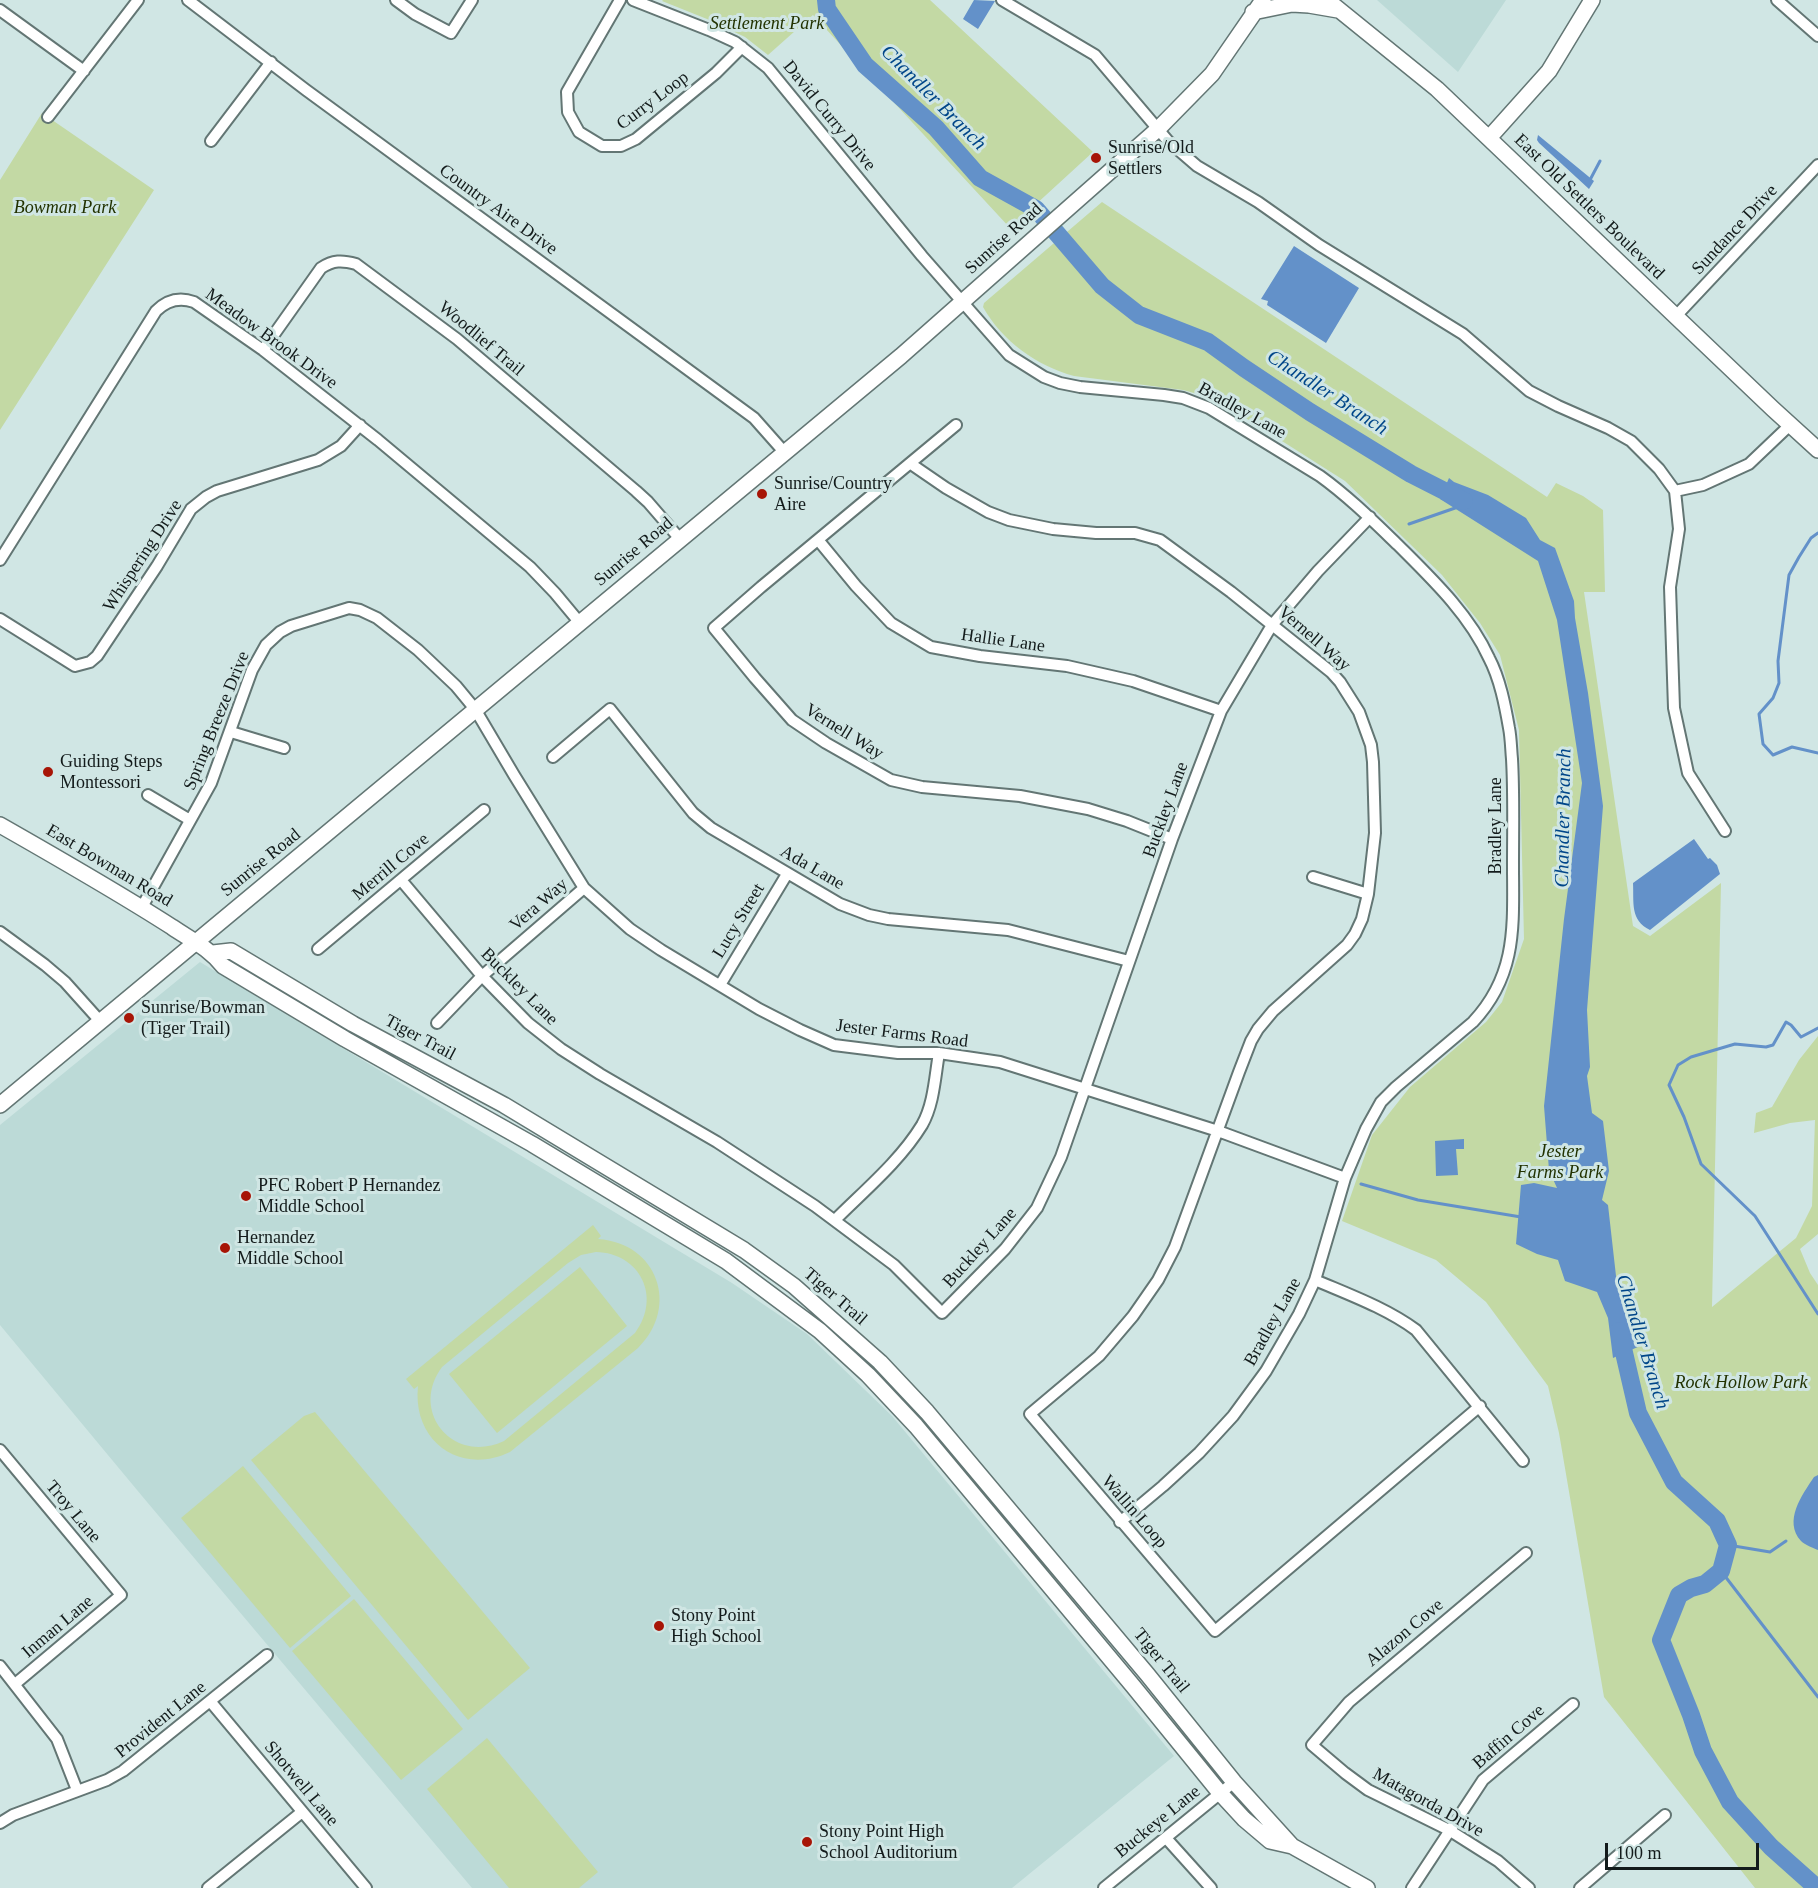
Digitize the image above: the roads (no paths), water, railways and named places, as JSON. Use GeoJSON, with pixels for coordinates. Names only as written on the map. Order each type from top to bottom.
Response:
{"type":"FeatureCollection","features":[{"type":"Feature","properties":{"kind":"street"},"geometry":{"type":"LineString","coordinates":[[48,117],[138,0]]}},
{"type":"Feature","properties":{"kind":"street","name":"Country Aire Drive"},"geometry":{"type":"LineString","coordinates":[[188,0],[754,418],[785,453]]}},
{"type":"Feature","properties":{"kind":"street"},"geometry":{"type":"LineString","coordinates":[[396,0],[415,14],[451,33],[472,0]]}},
{"type":"Feature","properties":{"kind":"street","name":"Curry Loop"},"geometry":{"type":"LineString","coordinates":[[620,0],[567,92],[568,112],[575,128],[602,146],[621,146],[636,139],[716,73],[742,47]]}},
{"type":"Feature","properties":{"kind":"street","name":"David Curry Drive"},"geometry":{"type":"LineString","coordinates":[[633,0],[709,30],[742,47],[768,68],[962,303]]}},
{"type":"Feature","properties":{"kind":"street"},"geometry":{"type":"LineString","coordinates":[[1002,0],[1095,56],[1168,141],[1197,166],[1258,202],[1319,244],[1463,334],[1529,391],[1631,441],[1659,469],[1675,491],[1679,529],[1670,587],[1674,708],[1688,772],[1725,831]]}},
{"type":"Feature","properties":{"kind":"street","name":"Sunrise Road"},"geometry":{"type":"LineString","coordinates":[[0,1105],[785,453],[962,303],[1158,129],[1212,74],[1253,7],[1263,0]]}},
{"type":"Feature","properties":{"kind":"street","name":"East Old Settlers Boulevard"},"geometry":{"type":"LineString","coordinates":[[1327,0],[1338,5],[1437,89],[1818,450]]}},
{"type":"Feature","properties":{"kind":"street"},"geometry":{"type":"LineString","coordinates":[[1489,138],[1549,71],[1592,0]]}},
{"type":"Feature","properties":{"kind":"street"},"geometry":{"type":"LineString","coordinates":[[1778,0],[1818,36]]}},
{"type":"Feature","properties":{"kind":"street"},"geometry":{"type":"LineString","coordinates":[[1253,7],[1292,4],[1338,5]]}},
{"type":"Feature","properties":{"kind":"street"},"geometry":{"type":"LineString","coordinates":[[0,10],[84,71]]}},
{"type":"Feature","properties":{"kind":"street"},"geometry":{"type":"LineString","coordinates":[[211,141],[271,62]]}},
{"type":"Feature","properties":{"kind":"street","name":"Sundance Drive"},"geometry":{"type":"LineString","coordinates":[[1676,316],[1818,165]]}},
{"type":"Feature","properties":{"kind":"street","name":"Woodlief Trail"},"geometry":{"type":"LineString","coordinates":[[263,350],[321,268],[335,261],[356,264],[457,339],[636,491],[680,539]]}},
{"type":"Feature","properties":{"kind":"street","name":"Meadow Brook Drive"},"geometry":{"type":"LineString","coordinates":[[0,560],[156,311],[161,306],[178,299],[194,302],[263,350],[360,425],[530,567],[580,623]]}},
{"type":"Feature","properties":{"kind":"street","name":"Bradley Lane"},"geometry":{"type":"LineString","coordinates":[[962,303],[1009,355],[1044,377],[1080,387],[1164,394],[1183,398],[1209,408],[1320,476],[1370,517],[1460,611],[1484,649],[1496,676],[1510,730],[1514,790],[1514,925],[1506,965],[1499,984],[1482,1012],[1381,1102],[1366,1129],[1345,1178],[1315,1280],[1299,1314],[1272,1361],[1233,1416],[1199,1453],[1120,1522]]}},
{"type":"Feature","properties":{"kind":"street","name":"Whispering Drive"},"geometry":{"type":"LineString","coordinates":[[0,619],[75,666],[90,662],[97,656],[151,575],[195,504],[218,491],[318,460],[341,446],[360,425]]}},
{"type":"Feature","properties":{"kind":"street","name":"Vernell Way"},"geometry":{"type":"LineString","coordinates":[[956,425],[714,628],[754,678],[792,720],[825,743],[891,780],[922,787],[1020,796],[1088,809],[1127,821],[1172,839]]}},
{"type":"Feature","properties":{"kind":"street"},"geometry":{"type":"LineString","coordinates":[[1675,491],[1703,485],[1749,464],[1790,425]]}},
{"type":"Feature","properties":{"kind":"street","name":"Vernell Way"},"geometry":{"type":"LineString","coordinates":[[911,464],[946,488],[988,512],[1009,520],[1053,529],[1135,532],[1160,540],[1231,592],[1336,677],[1354,704],[1371,745],[1373,762],[1375,833],[1368,894],[1362,919],[1347,945],[1273,1011],[1258,1029],[1243,1062],[1218,1131]]}},
{"type":"Feature","properties":{"kind":"street","name":"Buckley Lane"},"geometry":{"type":"LineString","coordinates":[[401,880],[482,976],[528,1023],[561,1049],[717,1142],[835,1220],[894,1265],[942,1312],[1005,1250],[1037,1208],[1061,1157],[1172,839],[1221,711],[1272,625],[1318,571],[1370,517]]}},
{"type":"Feature","properties":{"kind":"street","name":"Hallie Lane"},"geometry":{"type":"LineString","coordinates":[[819,540],[856,586],[891,623],[931,647],[981,656],[1067,666],[1133,681],[1221,711]]}},
{"type":"Feature","properties":{"kind":"street","name":"Spring Breeze Drive"},"geometry":{"type":"LineString","coordinates":[[142,907],[211,783],[252,670],[270,640],[291,626],[349,608],[360,610],[377,618],[418,650],[456,686],[475,709]]}},
{"type":"Feature","properties":{"kind":"street","name":"Jester Farms Road"},"geometry":{"type":"LineString","coordinates":[[475,709],[584,888],[630,929],[759,1009],[834,1045],[898,1053],[939,1053],[999,1062],[1218,1131],[1345,1178]]}},
{"type":"Feature","properties":{"kind":"street","name":"Ada Lane"},"geometry":{"type":"LineString","coordinates":[[553,757],[610,709],[693,813],[711,828],[840,904],[869,915],[888,919],[1008,930],[1129,962]]}},
{"type":"Feature","properties":{"kind":"street"},"geometry":{"type":"LineString","coordinates":[[231,732],[284,748]]}},
{"type":"Feature","properties":{"kind":"street"},"geometry":{"type":"LineString","coordinates":[[148,795],[190,820]]}},
{"type":"Feature","properties":{"kind":"street","name":"Merrill Cove"},"geometry":{"type":"LineString","coordinates":[[318,949],[484,810]]}},
{"type":"Feature","properties":{"kind":"street","name":"East Bowman Road"},"geometry":{"type":"LineString","coordinates":[[0,825],[142,907],[197,942]]}},
{"type":"Feature","properties":{"kind":"street","name":"Lucy Street"},"geometry":{"type":"LineString","coordinates":[[720,984],[787,874]]}},
{"type":"Feature","properties":{"kind":"street"},"geometry":{"type":"LineString","coordinates":[[1313,876],[1368,894]]}},
{"type":"Feature","properties":{"kind":"street","name":"Vera Way"},"geometry":{"type":"LineString","coordinates":[[437,1023],[482,976],[584,888]]}},
{"type":"Feature","properties":{"kind":"street"},"geometry":{"type":"LineString","coordinates":[[0,932],[65,982],[100,1021]]}},
{"type":"Feature","properties":{"kind":"street","name":"Tiger Trail"},"geometry":{"type":"LineString","coordinates":[[197,942],[213,953],[223,966],[345,1039],[532,1144],[726,1261],[820,1331],[868,1375],[916,1426],[1244,1819],[1270,1841],[1292,1846],[1367,1888]]}},
{"type":"Feature","properties":{"kind":"street","name":"Tiger Trail"},"geometry":{"type":"LineString","coordinates":[[213,953],[231,951],[353,1024],[504,1105],[744,1250],[794,1286],[880,1362],[927,1412],[1147,1674],[1234,1782],[1292,1846]]}},
{"type":"Feature","properties":{"kind":"street"},"geometry":{"type":"LineString","coordinates":[[835,1220],[899,1156],[923,1124],[932,1096],[939,1053]]}},
{"type":"Feature","properties":{"kind":"street","name":"Wallin Loop"},"geometry":{"type":"LineString","coordinates":[[1218,1131],[1175,1247],[1158,1280],[1133,1316],[1099,1356],[1030,1414],[1120,1522],[1215,1630],[1480,1406]]}},
{"type":"Feature","properties":{"kind":"street"},"geometry":{"type":"LineString","coordinates":[[1315,1280],[1402,1319],[1416,1330],[1523,1461]]}},
{"type":"Feature","properties":{"kind":"street","name":"Troy Lane"},"geometry":{"type":"LineString","coordinates":[[0,1450],[122,1595]]}},
{"type":"Feature","properties":{"kind":"street","name":"Alazon Cove"},"geometry":{"type":"LineString","coordinates":[[1312,1745],[1349,1702],[1526,1553]]}},
{"type":"Feature","properties":{"kind":"street","name":"Inman Lane"},"geometry":{"type":"LineString","coordinates":[[15,1684],[122,1595]]}},
{"type":"Feature","properties":{"kind":"street","name":"Provident Lane"},"geometry":{"type":"LineString","coordinates":[[0,1823],[13,1815],[123,1771],[267,1655]]}},
{"type":"Feature","properties":{"kind":"street"},"geometry":{"type":"LineString","coordinates":[[0,1666],[57,1738],[77,1790]]}},
{"type":"Feature","properties":{"kind":"street","name":"Shotwell Lane"},"geometry":{"type":"LineString","coordinates":[[210,1701],[366,1888]]}},
{"type":"Feature","properties":{"kind":"street","name":"Baffin Cove"},"geometry":{"type":"LineString","coordinates":[[1412,1888],[1483,1780],[1573,1704]]}},
{"type":"Feature","properties":{"kind":"street","name":"Matagorda Drive"},"geometry":{"type":"LineString","coordinates":[[1312,1745],[1368,1790],[1449,1830],[1498,1861],[1529,1888]]}},
{"type":"Feature","properties":{"kind":"street","name":"Buckeye Lane"},"geometry":{"type":"LineString","coordinates":[[1104,1888],[1234,1782]]}},
{"type":"Feature","properties":{"kind":"street"},"geometry":{"type":"LineString","coordinates":[[208,1888],[302,1812]]}},
{"type":"Feature","properties":{"kind":"street"},"geometry":{"type":"LineString","coordinates":[[1580,1888],[1665,1815]]}},
{"type":"Feature","properties":{"kind":"street"},"geometry":{"type":"LineString","coordinates":[[1166,1838],[1211,1888]]}},
{"type":"Feature","properties":{"kind":"water"},"geometry":{"type":"Polygon","coordinates":[[[974,0],[995,1],[978,29],[963,19],[974,0]]]}},
{"type":"Feature","properties":{"kind":"water"},"geometry":{"type":"Polygon","coordinates":[[[1538,135],[1594,181],[1589,189],[1539,143],[1538,135]]]}},
{"type":"Feature","properties":{"kind":"water"},"geometry":{"type":"Polygon","coordinates":[[[1294,246],[1359,288],[1326,343],[1267,305],[1268,301],[1261,299],[1294,246]]]}},
{"type":"Feature","properties":{"kind":"water"},"geometry":{"type":"Polygon","coordinates":[[[1449,478],[1488,495],[1526,518],[1540,540],[1555,548],[1574,601],[1603,806],[1587,1010],[1590,1067],[1587,1076],[1592,1113],[1603,1121],[1609,1171],[1602,1200],[1608,1205],[1616,1276],[1640,1346],[1613,1358],[1608,1318],[1597,1292],[1565,1281],[1558,1260],[1537,1254],[1516,1244],[1521,1185],[1534,1183],[1557,1188],[1549,1170],[1544,1106],[1564,919],[1582,783],[1557,620],[1538,561],[1440,499],[1449,478]]]}},
{"type":"Feature","properties":{"kind":"water"},"geometry":{"type":"Polygon","coordinates":[[[1694,839],[1708,859],[1710,858],[1717,865],[1720,874],[1650,930],[1636,916],[1633,883],[1694,839]]]}},
{"type":"Feature","properties":{"kind":"water"},"geometry":{"type":"Polygon","coordinates":[[[1464,1139],[1464,1149],[1456,1149],[1458,1175],[1436,1176],[1435,1141],[1464,1139]]]}},
{"type":"Feature","properties":{"kind":"water"},"geometry":{"type":"Polygon","coordinates":[[[1818,1475],[1818,1550],[1801,1541],[1796,1533],[1794,1517],[1800,1500],[1814,1477],[1818,1475]]]}},
{"type":"Feature","properties":{"kind":"waterway","name":"Chandler Branch"},"geometry":{"type":"LineString","coordinates":[[826,0],[827,9],[865,65],[936,128],[980,178],[1036,209],[1102,286],[1139,315],[1208,342],[1310,412],[1411,474],[1464,501]]}},
{"type":"Feature","properties":{"kind":"waterway"},"geometry":{"type":"LineString","coordinates":[[1591,178],[1600,161]]}},
{"type":"Feature","properties":{"kind":"waterway"},"geometry":{"type":"LineString","coordinates":[[1409,524],[1458,507]]}},
{"type":"Feature","properties":{"kind":"waterway"},"geometry":{"type":"LineString","coordinates":[[1818,533],[1811,538],[1789,575],[1778,661],[1779,683],[1773,698],[1759,714],[1763,744],[1773,755],[1792,747],[1818,753]]}},
{"type":"Feature","properties":{"kind":"waterway"},"geometry":{"type":"LineString","coordinates":[[1818,1028],[1801,1037],[1786,1022],[1773,1045],[1766,1047],[1735,1044],[1691,1057],[1678,1065],[1669,1085],[1684,1117],[1701,1164],[1755,1216],[1818,1314]]}},
{"type":"Feature","properties":{"kind":"waterway"},"geometry":{"type":"LineString","coordinates":[[1361,1184],[1418,1200],[1521,1217]]}},
{"type":"Feature","properties":{"kind":"waterway","name":"Chandler Branch"},"geometry":{"type":"LineString","coordinates":[[1619,1331],[1638,1413],[1674,1482],[1717,1521],[1728,1545],[1721,1571],[1705,1584],[1679,1595],[1661,1640],[1703,1751],[1730,1802],[1771,1847],[1817,1888]]}},
{"type":"Feature","properties":{"kind":"waterway"},"geometry":{"type":"LineString","coordinates":[[1728,1545],[1770,1552],[1786,1541]]}},
{"type":"Feature","properties":{"kind":"waterway"},"geometry":{"type":"LineString","coordinates":[[1721,1571],[1818,1697]]}},
{"type":"Feature","properties":{"kind":"place","name":"Sunrise/Old Settlers"},"geometry":{"type":"Point","coordinates":[1096,158]}},
{"type":"Feature","properties":{"kind":"place","name":"Sunrise/Country Aire"},"geometry":{"type":"Point","coordinates":[762,494]}},
{"type":"Feature","properties":{"kind":"place","name":"Guiding Steps Montessori"},"geometry":{"type":"Point","coordinates":[48,772]}},
{"type":"Feature","properties":{"kind":"place","name":"Sunrise/Bowman (Tiger Trail)"},"geometry":{"type":"Point","coordinates":[129,1018]}},
{"type":"Feature","properties":{"kind":"place","name":"PFC Robert P Hernandez Middle School"},"geometry":{"type":"Point","coordinates":[246,1196]}},
{"type":"Feature","properties":{"kind":"place","name":"Hernandez Middle School"},"geometry":{"type":"Point","coordinates":[225,1248]}},
{"type":"Feature","properties":{"kind":"place","name":"Stony Point High School"},"geometry":{"type":"Point","coordinates":[659,1626]}},
{"type":"Feature","properties":{"kind":"place","name":"Stony Point High School Auditorium"},"geometry":{"type":"Point","coordinates":[807,1842]}},
{"type":"Feature","properties":{"kind":"park label","name":"Settlement Park"},"geometry":{"type":"Point","coordinates":[767,24]}},
{"type":"Feature","properties":{"kind":"park label","name":"Bowman Park"},"geometry":{"type":"Point","coordinates":[65,208]}},
{"type":"Feature","properties":{"kind":"park label","name":"Jester Farms Park"},"geometry":{"type":"Point","coordinates":[1560,1162]}},
{"type":"Feature","properties":{"kind":"park label","name":"Rock Hollow Park"},"geometry":{"type":"Point","coordinates":[1741,1383]}}]}
